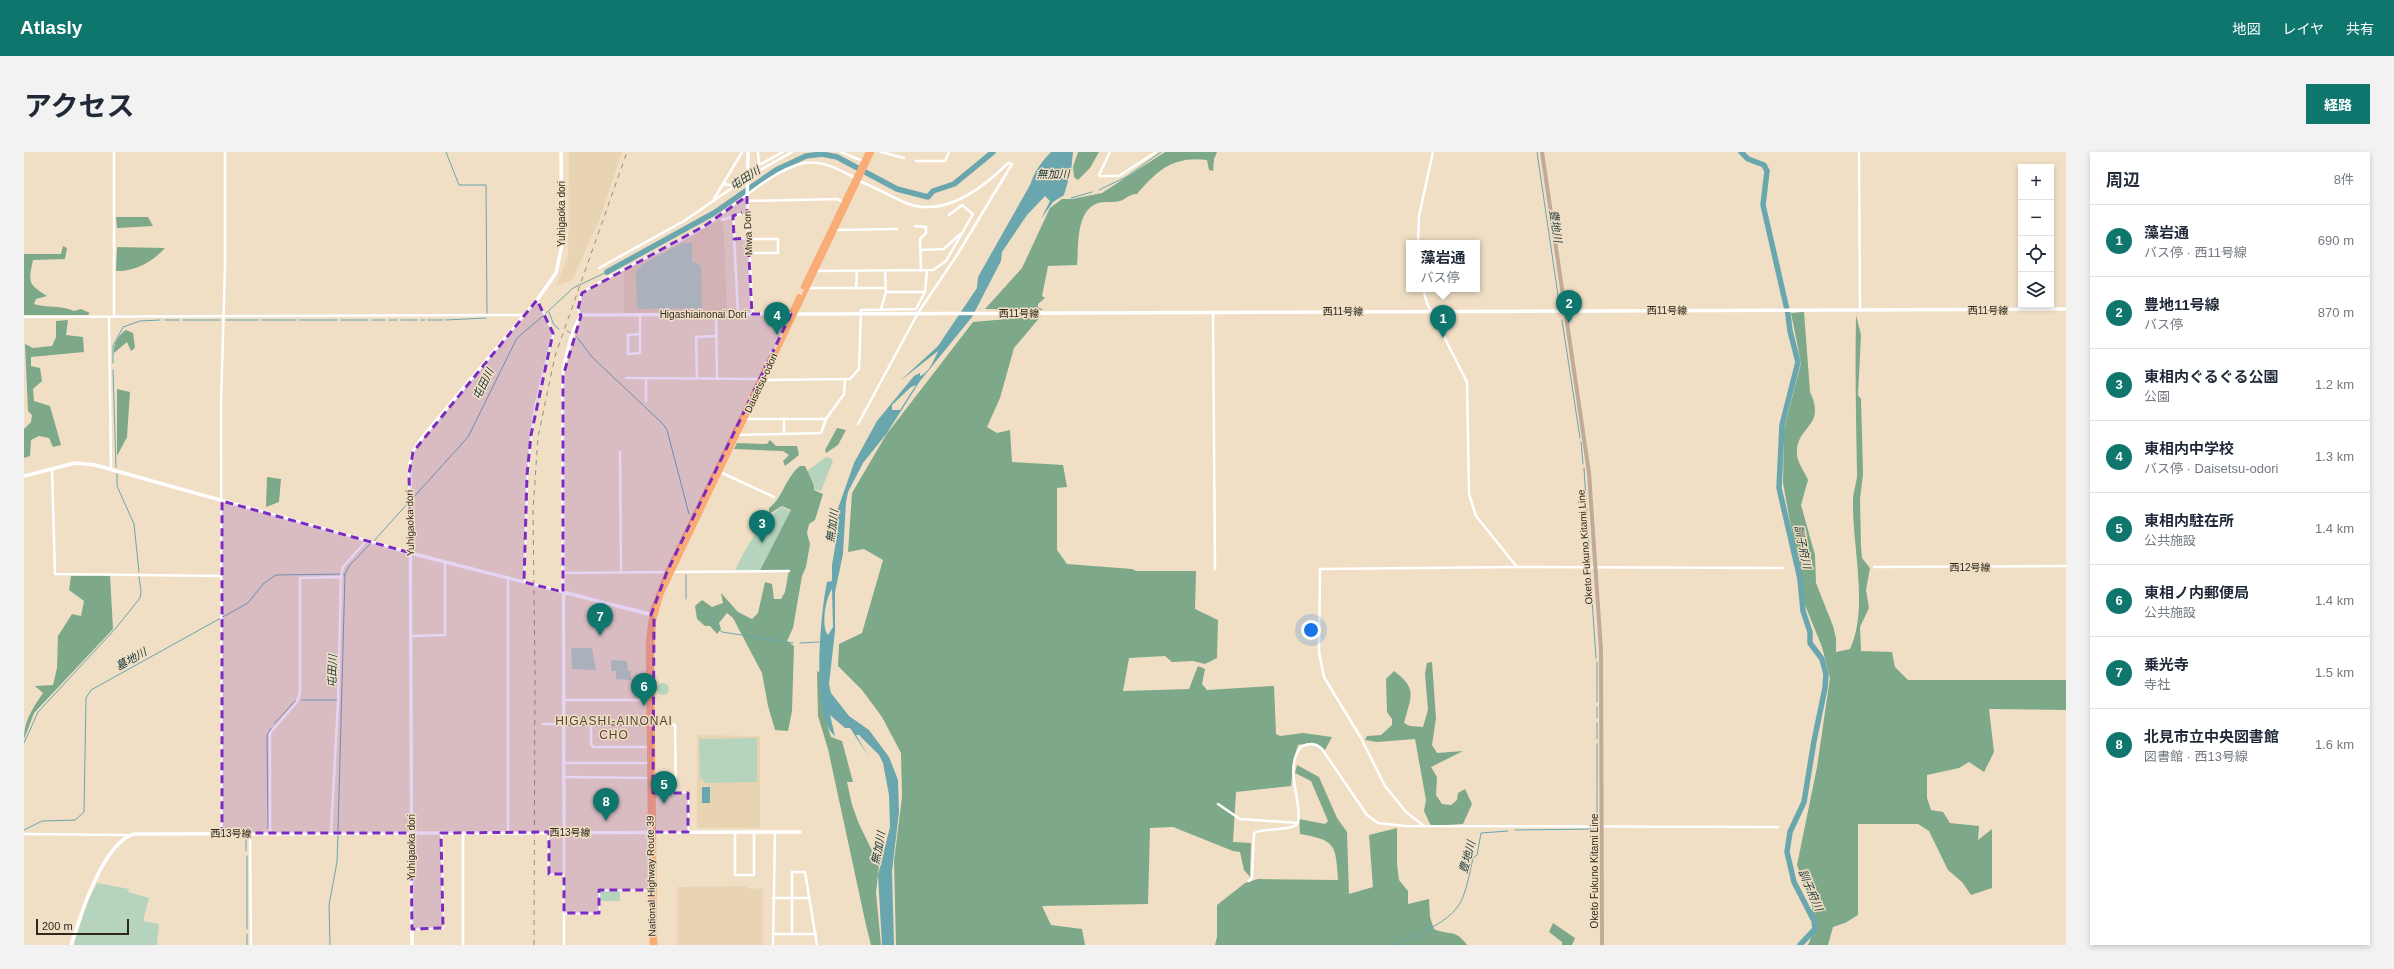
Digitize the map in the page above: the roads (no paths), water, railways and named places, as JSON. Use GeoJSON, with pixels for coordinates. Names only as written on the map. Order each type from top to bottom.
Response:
{"type":"FeatureCollection","features":[{"type":"Feature","properties":{"kind":"highway","name":"Daisetsu-odori"},"geometry":{"type":"LineString","coordinates":[[792,314],[835,230],[868,152]]}},
{"type":"Feature","properties":{"kind":"highway","name":"Daisetsu-odori"},"geometry":{"type":"LineString","coordinates":[[864,163],[872,152]]}},
{"type":"Feature","properties":{"kind":"highway","name":"Daisetsu-odori"},"geometry":{"type":"LineString","coordinates":[[653,615],[670,572],[844,202],[857,178]]}},
{"type":"Feature","properties":{"kind":"highway","name":"Daisetsu-odori"},"geometry":{"type":"LineString","coordinates":[[670,572],[737,435],[761,380]]}},
{"type":"Feature","properties":{"kind":"highway","name":"National Highway Route 39"},"geometry":{"type":"LineString","coordinates":[[653,615],[648,642],[649,700],[652,723],[650,778],[655,945]]}},
{"type":"Feature","properties":{"kind":"highway","name":"National Highway Route 39"},"geometry":{"type":"LineString","coordinates":[[652,945],[651,890],[654,793],[652,723],[653,615]]}},
{"type":"Feature","properties":{"kind":"main road","name":"Oketo Fukuno Kitami Line"},"geometry":{"type":"LineString","coordinates":[[1542,152],[1588,473],[1601,650],[1602,945]]}},
{"type":"Feature","properties":{"kind":"main road"},"geometry":{"type":"LineString","coordinates":[[563,724],[652,723]]}},
{"type":"Feature","properties":{"kind":"street"},"geometry":{"type":"LineString","coordinates":[[114,152],[114,317]]}},
{"type":"Feature","properties":{"kind":"street"},"geometry":{"type":"LineString","coordinates":[[222,833],[221,365],[225,152]]}},
{"type":"Feature","properties":{"kind":"street","name":"Yuhigaoka dori"},"geometry":{"type":"LineString","coordinates":[[412,945],[410,464],[413,452],[420,439],[538,300],[551,282],[561,254],[561,152]]}},
{"type":"Feature","properties":{"kind":"street"},"geometry":{"type":"LineString","coordinates":[[712,202],[742,152]]}},
{"type":"Feature","properties":{"kind":"street","name":"Miwa Dori"},"geometry":{"type":"LineString","coordinates":[[748,152],[747,211],[750,238],[752,314]]}},
{"type":"Feature","properties":{"kind":"street"},"geometry":{"type":"LineString","coordinates":[[758,152],[759,165]]}},
{"type":"Feature","properties":{"kind":"street"},"geometry":{"type":"LineString","coordinates":[[599,268],[684,221],[748,176],[759,165],[777,153],[783,152]]}},
{"type":"Feature","properties":{"kind":"street"},"geometry":{"type":"LineString","coordinates":[[724,184],[730,186],[792,152]]}},
{"type":"Feature","properties":{"kind":"street"},"geometry":{"type":"LineString","coordinates":[[841,152],[846,153],[864,163]]}},
{"type":"Feature","properties":{"kind":"street"},"geometry":{"type":"LineString","coordinates":[[881,152],[904,158]]}},
{"type":"Feature","properties":{"kind":"street"},"geometry":{"type":"LineString","coordinates":[[916,161],[945,161],[949,152]]}},
{"type":"Feature","properties":{"kind":"street"},"geometry":{"type":"LineString","coordinates":[[1110,152],[1099,175],[1100,176],[1119,176],[1156,152]]}},
{"type":"Feature","properties":{"kind":"street"},"geometry":{"type":"LineString","coordinates":[[1418,240],[1419,216],[1432,152]]}},
{"type":"Feature","properties":{"kind":"street"},"geometry":{"type":"LineString","coordinates":[[1859,152],[1860,310]]}},
{"type":"Feature","properties":{"kind":"street"},"geometry":{"type":"LineString","coordinates":[[564,945],[563,376],[564,364],[580,316],[578,309],[582,293],[706,225],[747,195],[783,172],[803,164],[823,163],[857,178],[908,204],[932,206],[947,204],[966,196],[1008,163],[1012,164],[920,313],[858,424]]}},
{"type":"Feature","properties":{"kind":"street"},"geometry":{"type":"LineString","coordinates":[[747,201],[837,199],[844,202]]}},
{"type":"Feature","properties":{"kind":"street"},"geometry":{"type":"LineString","coordinates":[[815,271],[927,271],[938,268],[949,256],[973,214],[962,205],[949,215]]}},
{"type":"Feature","properties":{"kind":"street"},"geometry":{"type":"LineString","coordinates":[[722,220],[747,211]]}},
{"type":"Feature","properties":{"kind":"street"},"geometry":{"type":"LineString","coordinates":[[733,216],[738,314]]}},
{"type":"Feature","properties":{"kind":"street"},"geometry":{"type":"LineString","coordinates":[[915,226],[926,227],[926,233],[920,239],[921,271]]}},
{"type":"Feature","properties":{"kind":"street"},"geometry":{"type":"LineString","coordinates":[[835,230],[896,229]]}},
{"type":"Feature","properties":{"kind":"street"},"geometry":{"type":"LineString","coordinates":[[921,250],[944,249],[962,232]]}},
{"type":"Feature","properties":{"kind":"street"},"geometry":{"type":"LineString","coordinates":[[734,239],[750,238],[778,239],[778,253],[752,253],[750,238]]}},
{"type":"Feature","properties":{"kind":"street"},"geometry":{"type":"LineString","coordinates":[[944,249],[948,251],[949,256]]}},
{"type":"Feature","properties":{"kind":"street"},"geometry":{"type":"LineString","coordinates":[[880,309],[886,292],[885,270]]}},
{"type":"Feature","properties":{"kind":"street"},"geometry":{"type":"LineString","coordinates":[[856,271],[856,288]]}},
{"type":"Feature","properties":{"kind":"street"},"geometry":{"type":"LineString","coordinates":[[626,378],[716,378],[761,380],[850,379],[859,369],[860,313],[864,310],[880,309],[914,310],[925,292],[927,271]]}},
{"type":"Feature","properties":{"kind":"street"},"geometry":{"type":"LineString","coordinates":[[806,288],[886,288]]}},
{"type":"Feature","properties":{"kind":"street"},"geometry":{"type":"LineString","coordinates":[[886,292],[925,292]]}},
{"type":"Feature","properties":{"kind":"street"},"geometry":{"type":"LineString","coordinates":[[1425,292],[1431,311],[1467,382],[1470,501],[1476,516],[1517,567]]}},
{"type":"Feature","properties":{"kind":"street"},"geometry":{"type":"LineString","coordinates":[[524,582],[526,482],[531,435],[535,407],[553,333],[538,300]]}},
{"type":"Feature","properties":{"kind":"street","name":"西11号線"},"geometry":{"type":"LineString","coordinates":[[920,313],[2066,309]]}},
{"type":"Feature","properties":{"kind":"street"},"geometry":{"type":"LineString","coordinates":[[1213,312],[1215,569]]}},
{"type":"Feature","properties":{"kind":"street","name":"Higashiainonai Dori"},"geometry":{"type":"LineString","coordinates":[[580,316],[920,313]]}},
{"type":"Feature","properties":{"kind":"street"},"geometry":{"type":"LineString","coordinates":[[716,314],[716,378]]}},
{"type":"Feature","properties":{"kind":"street"},"geometry":{"type":"LineString","coordinates":[[24,317],[524,315]]}},
{"type":"Feature","properties":{"kind":"street"},"geometry":{"type":"LineString","coordinates":[[640,315],[640,334],[640,354],[628,354],[628,335],[640,334]]}},
{"type":"Feature","properties":{"kind":"street"},"geometry":{"type":"LineString","coordinates":[[109,317],[111,470]]}},
{"type":"Feature","properties":{"kind":"street"},"geometry":{"type":"LineString","coordinates":[[696,378],[696,337],[716,336]]}},
{"type":"Feature","properties":{"kind":"street"},"geometry":{"type":"LineString","coordinates":[[646,378],[646,401]]}},
{"type":"Feature","properties":{"kind":"street"},"geometry":{"type":"LineString","coordinates":[[737,435],[821,433],[826,419],[844,394],[845,379]]}},
{"type":"Feature","properties":{"kind":"street"},"geometry":{"type":"LineString","coordinates":[[745,418],[826,419]]}},
{"type":"Feature","properties":{"kind":"street"},"geometry":{"type":"LineString","coordinates":[[784,418],[784,434]]}},
{"type":"Feature","properties":{"kind":"street"},"geometry":{"type":"LineString","coordinates":[[620,452],[621,572]]}},
{"type":"Feature","properties":{"kind":"street"},"geometry":{"type":"LineString","coordinates":[[24,476],[76,463],[86,463],[410,553],[653,615]]}},
{"type":"Feature","properties":{"kind":"street"},"geometry":{"type":"LineString","coordinates":[[52,469],[55,574],[222,576]]}},
{"type":"Feature","properties":{"kind":"street"},"geometry":{"type":"LineString","coordinates":[[719,472],[774,497]]}},
{"type":"Feature","properties":{"kind":"street"},"geometry":{"type":"LineString","coordinates":[[334,833],[341,575],[343,567],[368,541]]}},
{"type":"Feature","properties":{"kind":"street"},"geometry":{"type":"LineString","coordinates":[[411,636],[445,635],[445,562]]}},
{"type":"Feature","properties":{"kind":"street","name":"西12号線"},"geometry":{"type":"LineString","coordinates":[[1874,567],[2066,566]]}},
{"type":"Feature","properties":{"kind":"street"},"geometry":{"type":"LineString","coordinates":[[1424,826],[1406,812],[1387,790],[1361,738],[1324,677],[1319,652],[1320,569],[1517,567],[1783,568]]}},
{"type":"Feature","properties":{"kind":"street"},"geometry":{"type":"LineString","coordinates":[[563,573],[789,571]]}},
{"type":"Feature","properties":{"kind":"street"},"geometry":{"type":"LineString","coordinates":[[270,833],[270,733],[297,702],[300,693],[300,578],[341,575]]}},
{"type":"Feature","properties":{"kind":"street"},"geometry":{"type":"LineString","coordinates":[[508,577],[508,832]]}},
{"type":"Feature","properties":{"kind":"street"},"geometry":{"type":"LineString","coordinates":[[563,700],[649,700]]}},
{"type":"Feature","properties":{"kind":"street"},"geometry":{"type":"LineString","coordinates":[[652,723],[675,725],[676,793]]}},
{"type":"Feature","properties":{"kind":"street"},"geometry":{"type":"LineString","coordinates":[[543,724],[563,724]]}},
{"type":"Feature","properties":{"kind":"street"},"geometry":{"type":"LineString","coordinates":[[591,724],[591,744],[593,747],[650,747]]}},
{"type":"Feature","properties":{"kind":"street"},"geometry":{"type":"LineString","coordinates":[[1298,823],[1293,783],[1296,757],[1301,747],[1312,744],[1322,749],[1372,820],[1378,823],[1424,826],[1778,827]]}},
{"type":"Feature","properties":{"kind":"street"},"geometry":{"type":"LineString","coordinates":[[563,763],[650,763]]}},
{"type":"Feature","properties":{"kind":"street"},"geometry":{"type":"LineString","coordinates":[[564,777],[650,778]]}},
{"type":"Feature","properties":{"kind":"street"},"geometry":{"type":"LineString","coordinates":[[654,793],[688,793],[688,832]]}},
{"type":"Feature","properties":{"kind":"street"},"geometry":{"type":"LineString","coordinates":[[1218,804],[1240,818],[1298,823]]}},
{"type":"Feature","properties":{"kind":"street"},"geometry":{"type":"LineString","coordinates":[[1249,881],[1252,878],[1254,833],[1272,829],[1291,829],[1298,823]]}},
{"type":"Feature","properties":{"kind":"street"},"geometry":{"type":"LineString","coordinates":[[735,832],[735,875],[754,875],[754,831]]}},
{"type":"Feature","properties":{"kind":"street","name":"西13号線"},"geometry":{"type":"LineString","coordinates":[[127,835],[341,832],[800,832]]}},
{"type":"Feature","properties":{"kind":"street"},"geometry":{"type":"LineString","coordinates":[[549,832],[549,874],[564,874]]}},
{"type":"Feature","properties":{"kind":"street"},"geometry":{"type":"LineString","coordinates":[[773,945],[775,832]]}},
{"type":"Feature","properties":{"kind":"street"},"geometry":{"type":"LineString","coordinates":[[800,832],[805,832]]}},
{"type":"Feature","properties":{"kind":"street"},"geometry":{"type":"LineString","coordinates":[[250,833],[251,945]]}},
{"type":"Feature","properties":{"kind":"street"},"geometry":{"type":"LineString","coordinates":[[412,929],[443,928],[441,833]]}},
{"type":"Feature","properties":{"kind":"street"},"geometry":{"type":"LineString","coordinates":[[463,833],[464,945]]}},
{"type":"Feature","properties":{"kind":"street"},"geometry":{"type":"LineString","coordinates":[[24,834],[127,835]]}},
{"type":"Feature","properties":{"kind":"street"},"geometry":{"type":"LineString","coordinates":[[71,945],[90,888],[119,842],[127,835]]}},
{"type":"Feature","properties":{"kind":"street"},"geometry":{"type":"LineString","coordinates":[[792,934],[792,872],[805,872],[817,945]]}},
{"type":"Feature","properties":{"kind":"street"},"geometry":{"type":"LineString","coordinates":[[564,913],[599,913],[599,890],[651,890]]}},
{"type":"Feature","properties":{"kind":"street"},"geometry":{"type":"LineString","coordinates":[[773,898],[809,898]]}},
{"type":"Feature","properties":{"kind":"street"},"geometry":{"type":"LineString","coordinates":[[773,934],[816,934]]}},
{"type":"Feature","properties":{"kind":"water","name":"無加川"},"geometry":{"type":"Polygon","coordinates":[[[1051,152],[1073,152],[1071,171],[1064,195],[1053,202],[1041,219],[1050,201],[1045,196],[1027,215],[1002,252],[1001,261],[972,317],[920,381],[887,433],[863,463],[848,492],[843,554],[835,592],[835,631],[829,684],[831,693],[849,716],[869,730],[889,757],[898,780],[899,812],[892,871],[894,945],[882,945],[878,875],[890,827],[889,795],[883,763],[879,755],[859,735],[856,735],[869,757],[850,728],[845,728],[830,715],[835,736],[827,725],[822,708],[819,662],[820,638],[827,582],[832,581],[832,565],[838,529],[836,514],[854,463],[877,421],[914,376],[920,373],[920,376],[926,372],[931,366],[938,351],[900,381],[938,346],[977,288],[978,277],[1030,185],[1036,171],[1051,152]],[[916,385],[911,387],[892,405],[892,410],[900,410],[916,385]],[[832,589],[827,599],[824,620],[828,635],[833,627],[832,589]]]}},
{"type":"Feature","properties":{"kind":"water"},"geometry":{"type":"Polygon","coordinates":[[[702,787],[710,787],[710,803],[702,803],[702,787]]]}},
{"type":"Feature","properties":{"kind":"waterway"},"geometry":{"type":"LineString","coordinates":[[446,152],[459,185],[486,185],[487,313]]}},
{"type":"Feature","properties":{"kind":"waterway","name":"屯田川"},"geometry":{"type":"LineString","coordinates":[[607,272],[714,213],[776,170],[806,156],[822,154],[837,157],[897,189],[928,197],[933,191],[954,184],[993,152]]}},
{"type":"Feature","properties":{"kind":"waterway","name":"豊地川"},"geometry":{"type":"LineString","coordinates":[[1099,190],[1126,177],[1161,152]]}},
{"type":"Feature","properties":{"kind":"waterway","name":"豊地川"},"geometry":{"type":"LineString","coordinates":[[1537,152],[1559,302]]}},
{"type":"Feature","properties":{"kind":"waterway","name":"訓子府川"},"geometry":{"type":"LineString","coordinates":[[1741,152],[1748,159],[1764,165],[1767,171],[1763,205],[1798,362],[1782,425],[1779,488],[1800,579],[1803,611],[1810,632],[1810,643],[1822,659],[1826,674],[1825,688],[1814,741],[1804,802],[1790,832],[1787,852],[1794,882],[1814,921],[1815,929],[1800,945]]}},
{"type":"Feature","properties":{"kind":"waterway","name":"豊地川"},"geometry":{"type":"LineString","coordinates":[[1071,198],[1092,192]]}},
{"type":"Feature","properties":{"kind":"waterway","name":"屯田川"},"geometry":{"type":"LineString","coordinates":[[545,314],[573,288],[607,272]]}},
{"type":"Feature","properties":{"kind":"waterway"},"geometry":{"type":"LineString","coordinates":[[549,312],[554,325],[559,329]]}},
{"type":"Feature","properties":{"kind":"waterway","name":"屯田川"},"geometry":{"type":"LineString","coordinates":[[412,499],[468,437],[517,338],[543,316]]}},
{"type":"Feature","properties":{"kind":"waterway"},"geometry":{"type":"LineString","coordinates":[[446,320],[486,318]]}},
{"type":"Feature","properties":{"kind":"waterway"},"geometry":{"type":"LineString","coordinates":[[113,363],[113,346],[123,327],[140,321],[160,320]]}},
{"type":"Feature","properties":{"kind":"waterway"},"geometry":{"type":"LineString","coordinates":[[165,320],[179,320]]}},
{"type":"Feature","properties":{"kind":"waterway"},"geometry":{"type":"LineString","coordinates":[[183,320],[220,320]]}},
{"type":"Feature","properties":{"kind":"waterway"},"geometry":{"type":"LineString","coordinates":[[226,320],[259,320]]}},
{"type":"Feature","properties":{"kind":"waterway"},"geometry":{"type":"LineString","coordinates":[[262,320],[296,320]]}},
{"type":"Feature","properties":{"kind":"waterway"},"geometry":{"type":"LineString","coordinates":[[299,320],[337,320]]}},
{"type":"Feature","properties":{"kind":"waterway"},"geometry":{"type":"LineString","coordinates":[[341,320],[368,320]]}},
{"type":"Feature","properties":{"kind":"waterway"},"geometry":{"type":"LineString","coordinates":[[372,320],[385,320]]}},
{"type":"Feature","properties":{"kind":"waterway"},"geometry":{"type":"LineString","coordinates":[[389,320],[397,320]]}},
{"type":"Feature","properties":{"kind":"waterway"},"geometry":{"type":"LineString","coordinates":[[401,320],[417,320]]}},
{"type":"Feature","properties":{"kind":"waterway"},"geometry":{"type":"LineString","coordinates":[[428,320],[443,320]]}},
{"type":"Feature","properties":{"kind":"waterway","name":"豊地川"},"geometry":{"type":"LineString","coordinates":[[1562,320],[1580,438]]}},
{"type":"Feature","properties":{"kind":"waterway"},"geometry":{"type":"LineString","coordinates":[[567,331],[571,333]]}},
{"type":"Feature","properties":{"kind":"waterway"},"geometry":{"type":"LineString","coordinates":[[577,337],[592,357],[663,424],[667,430],[689,514]]}},
{"type":"Feature","properties":{"kind":"waterway"},"geometry":{"type":"LineString","coordinates":[[113,370],[116,467]]}},
{"type":"Feature","properties":{"kind":"waterway","name":"豊地川"},"geometry":{"type":"LineString","coordinates":[[1581,442],[1583,464]]}},
{"type":"Feature","properties":{"kind":"waterway","name":"豊地川"},"geometry":{"type":"LineString","coordinates":[[1584,468],[1590,561]]}},
{"type":"Feature","properties":{"kind":"waterway"},"geometry":{"type":"LineString","coordinates":[[117,473],[117,486],[134,524],[139,572]]}},
{"type":"Feature","properties":{"kind":"waterway","name":"屯田川"},"geometry":{"type":"LineString","coordinates":[[373,542],[408,503]]}},
{"type":"Feature","properties":{"kind":"waterway","name":"屯田川"},"geometry":{"type":"LineString","coordinates":[[338,831],[345,574],[349,566],[370,544]]}},
{"type":"Feature","properties":{"kind":"waterway","name":"豊地川"},"geometry":{"type":"LineString","coordinates":[[1590,572],[1590,579]]}},
{"type":"Feature","properties":{"kind":"waterway","name":"墓地川"},"geometry":{"type":"LineString","coordinates":[[24,830],[42,821],[75,820],[84,812],[86,698],[91,690],[248,603],[263,584],[276,575],[345,574]]}},
{"type":"Feature","properties":{"kind":"waterway"},"geometry":{"type":"LineString","coordinates":[[686,575],[686,599]]}},
{"type":"Feature","properties":{"kind":"waterway"},"geometry":{"type":"LineString","coordinates":[[24,743],[38,712],[116,628],[140,598],[141,592],[139,576]]}},
{"type":"Feature","properties":{"kind":"waterway","name":"豊地川"},"geometry":{"type":"LineString","coordinates":[[1591,585],[1596,658]]}},
{"type":"Feature","properties":{"kind":"waterway"},"geometry":{"type":"LineString","coordinates":[[697,610],[703,611],[710,616],[718,629],[722,632],[793,643]]}},
{"type":"Feature","properties":{"kind":"waterway"},"geometry":{"type":"LineString","coordinates":[[800,643],[819,642]]}},
{"type":"Feature","properties":{"kind":"waterway","name":"豊地川"},"geometry":{"type":"LineString","coordinates":[[1597,662],[1597,702]]}},
{"type":"Feature","properties":{"kind":"waterway"},"geometry":{"type":"LineString","coordinates":[[302,700],[337,700]]}},
{"type":"Feature","properties":{"kind":"waterway"},"geometry":{"type":"LineString","coordinates":[[274,724],[295,701]]}},
{"type":"Feature","properties":{"kind":"waterway","name":"豊地川"},"geometry":{"type":"LineString","coordinates":[[1597,707],[1597,718]]}},
{"type":"Feature","properties":{"kind":"waterway","name":"豊地川"},"geometry":{"type":"LineString","coordinates":[[1597,723],[1597,739]]}},
{"type":"Feature","properties":{"kind":"waterway"},"geometry":{"type":"LineString","coordinates":[[268,828],[267,735],[271,728]]}},
{"type":"Feature","properties":{"kind":"waterway","name":"豊地川"},"geometry":{"type":"LineString","coordinates":[[1597,744],[1597,823]]}},
{"type":"Feature","properties":{"kind":"waterway","name":"豊地川"},"geometry":{"type":"LineString","coordinates":[[1515,830],[1598,829]]}},
{"type":"Feature","properties":{"kind":"waterway","name":"豊地川"},"geometry":{"type":"LineString","coordinates":[[1393,945],[1433,927],[1451,914],[1463,897],[1473,858],[1477,855],[1481,833],[1508,831]]}},
{"type":"Feature","properties":{"kind":"waterway","name":"屯田川"},"geometry":{"type":"LineString","coordinates":[[330,945],[329,905],[337,862],[338,834]]}},
{"type":"Feature","properties":{"kind":"waterway"},"geometry":{"type":"LineString","coordinates":[[246,839],[246,851]]}},
{"type":"Feature","properties":{"kind":"waterway"},"geometry":{"type":"LineString","coordinates":[[247,856],[247,929]]}},
{"type":"Feature","properties":{"kind":"waterway"},"geometry":{"type":"LineString","coordinates":[[247,934],[247,945]]}},
{"type":"Feature","properties":{"kind":"railway"},"geometry":{"type":"LineString","coordinates":[[534,945],[535,674],[533,510],[538,437],[555,356],[627,152]]}},
{"type":"Feature","properties":{"kind":"place","name":"豊地11号線"},"geometry":{"type":"Point","coordinates":[1569,323]}},
{"type":"Feature","properties":{"kind":"place","name":"東相内中学校"},"geometry":{"type":"Point","coordinates":[777,335]}},
{"type":"Feature","properties":{"kind":"place","name":"藻岩通"},"geometry":{"type":"Point","coordinates":[1443,338]}},
{"type":"Feature","properties":{"kind":"place","name":"東相内ぐるぐる公園"},"geometry":{"type":"Point","coordinates":[762,543]}},
{"type":"Feature","properties":{"kind":"place","name":"乗光寺"},"geometry":{"type":"Point","coordinates":[600,636]}},
{"type":"Feature","properties":{"kind":"place","name":"東相ノ内郵便局"},"geometry":{"type":"Point","coordinates":[644,706]}},
{"type":"Feature","properties":{"kind":"place","name":"東相内駐在所"},"geometry":{"type":"Point","coordinates":[664,804]}},
{"type":"Feature","properties":{"kind":"place","name":"北見市立中央図書館"},"geometry":{"type":"Point","coordinates":[606,821]}},
{"type":"Feature","properties":{"kind":"district","name":"HIGASHI-AINONAI CHO"},"geometry":{"type":"Point","coordinates":[614,728]}}]}
